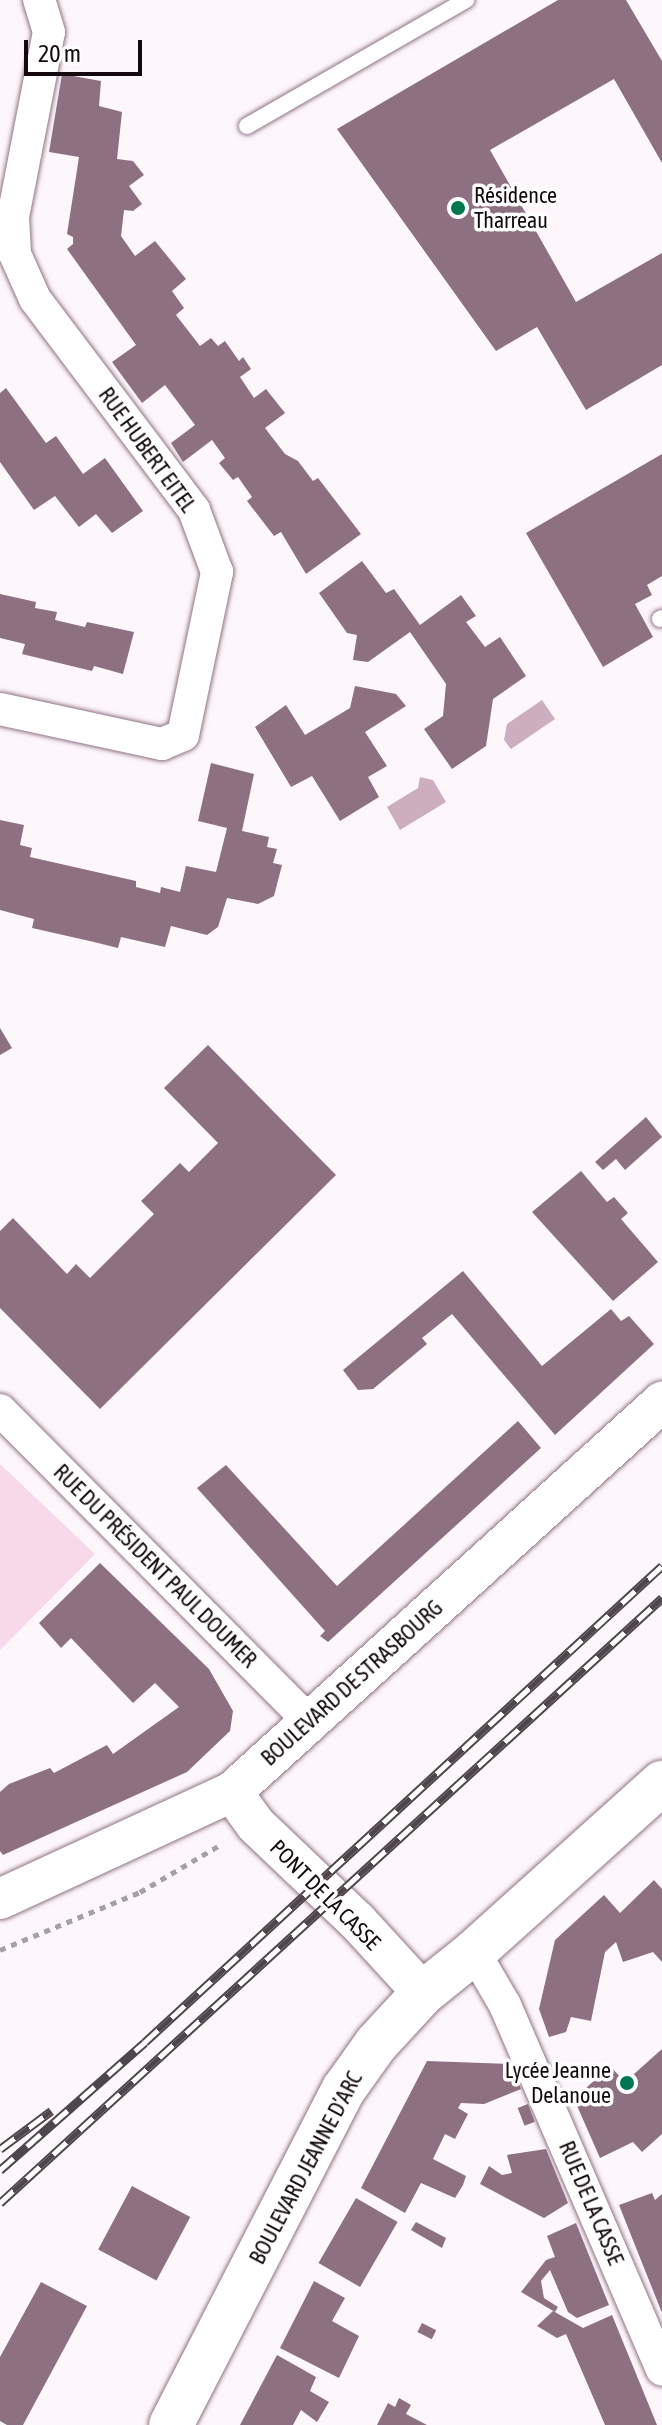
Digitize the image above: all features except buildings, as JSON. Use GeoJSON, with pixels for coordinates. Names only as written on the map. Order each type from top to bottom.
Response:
{"type":"FeatureCollection","features":[{"type":"Feature","properties":{"kind":"main road","name":"BOULEVARD JEANNE D’ARC"},"geometry":{"type":"LineString","coordinates":[[171,2425],[344,2089],[376,2044],[423,1993],[474,1952],[662,1783]]}},
{"type":"Feature","properties":{"kind":"street","name":"RUE HUBERT EITEL"},"geometry":{"type":"LineString","coordinates":[[0,709],[162,744],[183,735],[217,572],[194,510],[35,299],[15,254],[13,217],[49,32],[39,0]]}},
{"type":"Feature","properties":{"kind":"street","name":"BOULEVARD DE STRASBOURG"},"geometry":{"type":"LineString","coordinates":[[0,1899],[232,1792],[662,1402]]}},
{"type":"Feature","properties":{"kind":"street","name":"RUE DU PRÉSIDENT PAUL DOUMER"},"geometry":{"type":"LineString","coordinates":[[0,1410],[310,1722]]}},
{"type":"Feature","properties":{"kind":"street","name":"PONT DE LA CASSE"},"geometry":{"type":"LineString","coordinates":[[232,1792],[255,1824],[357,1921],[423,1993]]}},
{"type":"Feature","properties":{"kind":"street","name":"RUE DE LA CASSE"},"geometry":{"type":"LineString","coordinates":[[474,1952],[505,2005],[662,2370]]}},
{"type":"Feature","properties":{"kind":"lane"},"geometry":{"type":"LineString","coordinates":[[247,126],[466,0]]}},
{"type":"Feature","properties":{"kind":"path"},"geometry":{"type":"LineString","coordinates":[[0,1950],[140,1892],[255,1824]]}},
{"type":"Feature","properties":{"kind":"shaded area"},"geometry":{"type":"Polygon","coordinates":[[[542,700],[555,719],[511,749],[504,740],[507,724],[542,700]]]}},
{"type":"Feature","properties":{"kind":"shaded area"},"geometry":{"type":"Polygon","coordinates":[[[420,777],[433,780],[446,802],[400,830],[387,807],[418,788],[420,777]]]}},
{"type":"Feature","properties":{"kind":"shaded area"},"geometry":{"type":"Polygon","coordinates":[[[0,1464],[95,1554],[0,1650],[0,1464]]]}},
{"type":"Feature","properties":{"kind":"railway"},"geometry":{"type":"LineString","coordinates":[[0,2170],[145,2042],[662,1566]]}},
{"type":"Feature","properties":{"kind":"railway"},"geometry":{"type":"LineString","coordinates":[[0,2203],[662,1598]]}},
{"type":"Feature","properties":{"kind":"railway"},"geometry":{"type":"LineString","coordinates":[[0,2149],[51,2111]]}},
{"type":"Feature","properties":{"kind":"place","name":"Résidence Tharreau"},"geometry":{"type":"Point","coordinates":[458,208]}},
{"type":"Feature","properties":{"kind":"place","name":"Lycée Jeanne Delanoue"},"geometry":{"type":"Point","coordinates":[627,2083]}}]}
